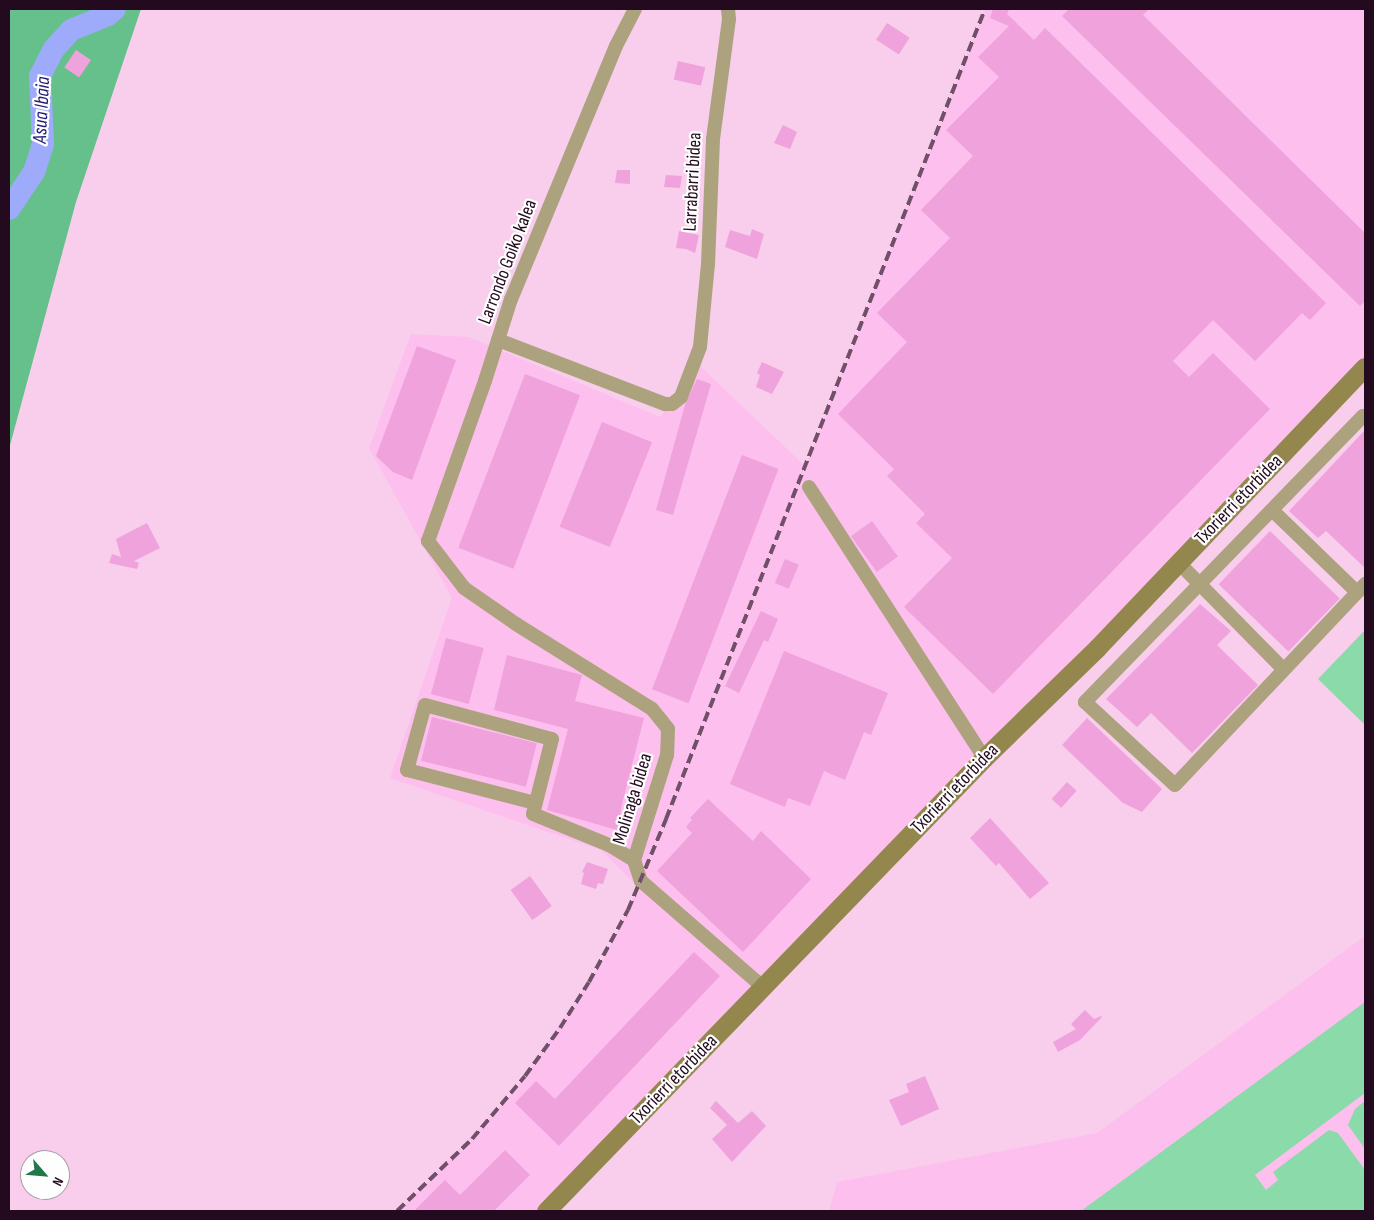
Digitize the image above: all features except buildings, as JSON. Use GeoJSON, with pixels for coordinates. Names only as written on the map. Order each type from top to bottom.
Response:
{"type":"FeatureCollection","features":[{"type":"Feature","properties":{"kind":"street","name":"Larrondo Goiko kalea"},"geometry":{"type":"LineString","coordinates":[[429,534],[485,381],[512,299],[577,137],[616,46],[635,9]]}},
{"type":"Feature","properties":{"kind":"street","name":"Larrabarri bidea"},"geometry":{"type":"LineString","coordinates":[[498,340],[665,404],[672,404],[680,397],[697,358],[708,264],[713,139],[729,19],[728,9]]}},
{"type":"Feature","properties":{"kind":"street","name":"Txorierri etorbidea"},"geometry":{"type":"LineString","coordinates":[[546,1211],[764,988],[984,758],[1097,648],[1365,367]]}},
{"type":"Feature","properties":{"kind":"street"},"geometry":{"type":"LineString","coordinates":[[1272,510],[1361,588],[1175,785],[1085,702],[1363,416],[1365,418]]}},
{"type":"Feature","properties":{"kind":"street"},"geometry":{"type":"LineString","coordinates":[[809,487],[984,758]]}},
{"type":"Feature","properties":{"kind":"street","name":"Molinaga bidea"},"geometry":{"type":"LineString","coordinates":[[429,534],[428,541],[432,549],[464,588],[516,624],[652,709],[668,729],[667,755],[634,860],[641,880],[764,988]]}},
{"type":"Feature","properties":{"kind":"street"},"geometry":{"type":"LineString","coordinates":[[1179,563],[1283,669]]}},
{"type":"Feature","properties":{"kind":"street"},"geometry":{"type":"LineString","coordinates":[[535,804],[407,770],[425,705],[552,739],[535,804],[532,814],[609,844],[634,860]]}},
{"type":"Feature","properties":{"kind":"shaded area"},"geometry":{"type":"Polygon","coordinates":[[[985,9],[1365,9],[1365,360],[540,1211],[399,1211],[513,1093],[604,959],[638,887],[601,850],[390,778],[452,598],[369,448],[411,334],[469,337],[660,417],[700,366],[805,466],[985,9]]]}},
{"type":"Feature","properties":{"kind":"shaded area"},"geometry":{"type":"Polygon","coordinates":[[[1365,936],[1365,1211],[829,1211],[837,1182],[1097,1133],[1365,936]]]}},
{"type":"Feature","properties":{"kind":"green space"},"geometry":{"type":"Polygon","coordinates":[[[9,9],[141,9],[76,202],[9,449],[9,9]]]}},
{"type":"Feature","properties":{"kind":"green space"},"geometry":{"type":"Polygon","coordinates":[[[1365,630],[1365,725],[1318,679],[1365,630]]]}},
{"type":"Feature","properties":{"kind":"green space"},"geometry":{"type":"Polygon","coordinates":[[[1365,1002],[1365,1093],[1255,1175],[1266,1190],[1278,1180],[1273,1172],[1329,1130],[1338,1133],[1365,1170],[1365,1211],[1081,1211],[1365,1002]]]}},
{"type":"Feature","properties":{"kind":"green space"},"geometry":{"type":"Polygon","coordinates":[[[1365,1101],[1365,1149],[1348,1125],[1355,1109],[1365,1101]]]}},
{"type":"Feature","properties":{"kind":"waterway","name":"Asua Ibaia"},"geometry":{"type":"LineString","coordinates":[[9,209],[34,172],[43,144],[40,76],[54,49],[71,30],[108,15],[115,9]]}},
{"type":"Feature","properties":{"kind":"railway"},"geometry":{"type":"LineString","coordinates":[[397,1211],[472,1139],[525,1076],[560,1028],[589,982],[628,910],[666,819],[985,9]]}}]}
